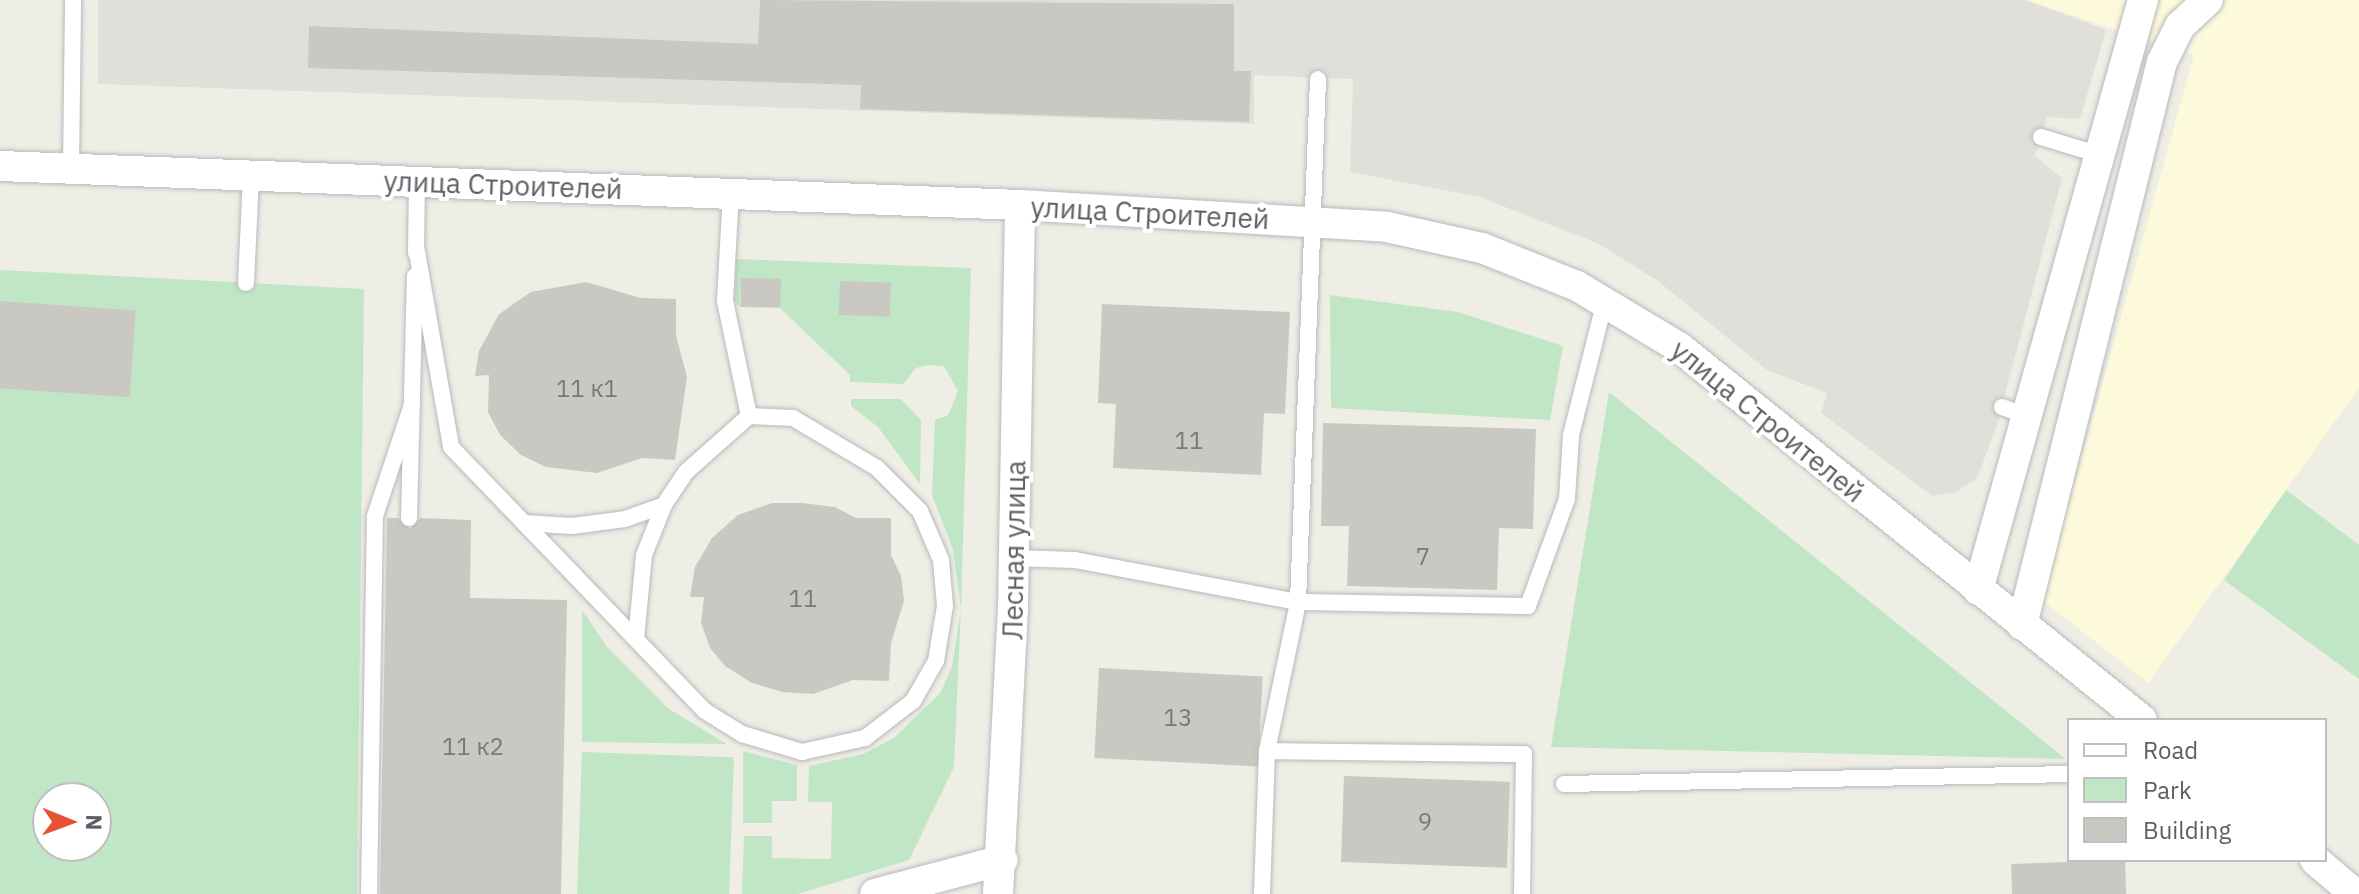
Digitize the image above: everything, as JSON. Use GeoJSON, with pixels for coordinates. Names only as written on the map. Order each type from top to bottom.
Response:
{"type":"FeatureCollection","features":[{"type":"Feature","properties":{"kind":"street"},"geometry":{"type":"LineString","coordinates":[[1978,590],[2015,412],[2100,155],[2143,0]]}},
{"type":"Feature","properties":{"kind":"street"},"geometry":{"type":"LineString","coordinates":[[2022,625],[2162,62],[2180,26],[2208,0]]}},
{"type":"Feature","properties":{"kind":"street","name":"улица Строителей"},"geometry":{"type":"LineString","coordinates":[[0,166],[1020,205],[1387,227],[1482,248],[1605,301],[1680,348],[2139,718]]}},
{"type":"Feature","properties":{"kind":"street","name":"Лесная улица"},"geometry":{"type":"LineString","coordinates":[[998,894],[1003,860],[1015,558],[1020,205]]}},
{"type":"Feature","properties":{"kind":"street"},"geometry":{"type":"LineString","coordinates":[[875,894],[1003,860]]}},
{"type":"Feature","properties":{"kind":"street"},"geometry":{"type":"LineString","coordinates":[[2317,862],[2355,894]]}},
{"type":"Feature","properties":{"kind":"lane"},"geometry":{"type":"LineString","coordinates":[[71,169],[73,0]]}},
{"type":"Feature","properties":{"kind":"lane"},"geometry":{"type":"LineString","coordinates":[[1262,894],[1267,751],[1298,602],[1318,79]]}},
{"type":"Feature","properties":{"kind":"lane"},"geometry":{"type":"LineString","coordinates":[[2041,137],[2100,155]]}},
{"type":"Feature","properties":{"kind":"lane"},"geometry":{"type":"LineString","coordinates":[[246,283],[251,176]]}},
{"type":"Feature","properties":{"kind":"lane"},"geometry":{"type":"LineString","coordinates":[[409,518],[417,183]]}},
{"type":"Feature","properties":{"kind":"lane"},"geometry":{"type":"LineString","coordinates":[[731,192],[725,301],[749,416]]}},
{"type":"Feature","properties":{"kind":"lane"},"geometry":{"type":"LineString","coordinates":[[416,246],[451,447],[705,711],[742,734],[802,752],[865,738],[913,701],[936,661],[945,606],[941,560],[920,511],[877,468],[827,434],[793,418],[749,416],[686,472],[664,505],[644,555],[636,639]]}},
{"type":"Feature","properties":{"kind":"lane"},"geometry":{"type":"LineString","coordinates":[[1015,558],[1075,560],[1298,602],[1528,606],[1567,499],[1571,435],[1605,301]]}},
{"type":"Feature","properties":{"kind":"lane"},"geometry":{"type":"LineString","coordinates":[[369,894],[375,516],[412,405]]}},
{"type":"Feature","properties":{"kind":"lane"},"geometry":{"type":"LineString","coordinates":[[524,523],[572,526],[625,519],[664,505]]}},
{"type":"Feature","properties":{"kind":"lane"},"geometry":{"type":"LineString","coordinates":[[1267,751],[1524,754],[1522,894]]}},
{"type":"Feature","properties":{"kind":"lane"},"geometry":{"type":"LineString","coordinates":[[1564,784],[2067,774]]}},
{"type":"Feature","properties":{"kind":"shaded area"},"geometry":{"type":"Polygon","coordinates":[[[98,0],[2026,0],[2106,30],[2080,119],[2047,117],[2035,156],[2062,178],[1997,425],[1977,478],[1956,492],[1933,496],[1821,413],[1827,393],[1767,370],[1658,281],[1599,244],[1480,197],[1350,172],[1353,79],[1254,75],[1254,124],[98,84],[98,0]]]}},
{"type":"Feature","properties":{"kind":"shaded area"},"geometry":{"type":"Polygon","coordinates":[[[2026,0],[2359,0],[2359,388],[2148,683],[2042,600],[2194,55],[2026,0]]]}},
{"type":"Feature","properties":{"kind":"green space"},"geometry":{"type":"Polygon","coordinates":[[[736,259],[971,268],[961,609],[953,549],[932,495],[935,420],[948,415],[958,391],[944,366],[916,368],[903,384],[850,382],[850,375],[780,308],[780,280],[741,278],[740,307],[735,302],[736,259]]]}},
{"type":"Feature","properties":{"kind":"green space"},"geometry":{"type":"Polygon","coordinates":[[[0,270],[364,289],[357,894],[0,894],[0,270]]]}},
{"type":"Feature","properties":{"kind":"green space"},"geometry":{"type":"Polygon","coordinates":[[[1330,295],[1458,312],[1563,346],[1550,420],[1331,408],[1330,295]]]}},
{"type":"Feature","properties":{"kind":"green space"},"geometry":{"type":"Polygon","coordinates":[[[1609,392],[2066,759],[1551,747],[1609,392]]]}},
{"type":"Feature","properties":{"kind":"green space"},"geometry":{"type":"Polygon","coordinates":[[[851,399],[901,399],[921,420],[920,484],[878,427],[851,406],[851,399]]]}},
{"type":"Feature","properties":{"kind":"green space"},"geometry":{"type":"Polygon","coordinates":[[[2286,490],[2359,545],[2359,679],[2224,580],[2286,490]]]}},
{"type":"Feature","properties":{"kind":"green space"},"geometry":{"type":"Polygon","coordinates":[[[961,609],[954,767],[909,860],[798,894],[742,894],[744,836],[772,836],[772,858],[831,859],[832,802],[808,802],[809,766],[863,754],[894,738],[941,692],[952,666],[961,609]]]}},
{"type":"Feature","properties":{"kind":"green space"},"geometry":{"type":"Polygon","coordinates":[[[582,610],[607,647],[669,709],[727,744],[582,742],[582,610]]]}},
{"type":"Feature","properties":{"kind":"green space"},"geometry":{"type":"Polygon","coordinates":[[[743,751],[797,765],[797,801],[772,801],[772,823],[743,823],[743,751]]]}},
{"type":"Feature","properties":{"kind":"green space"},"geometry":{"type":"Polygon","coordinates":[[[582,752],[734,757],[729,894],[577,894],[582,752]]]}},
{"type":"Feature","properties":{"kind":"building"},"geometry":{"type":"Polygon","coordinates":[[[760,0],[1234,4],[1234,71],[1251,71],[1249,122],[860,109],[861,85],[308,68],[309,26],[758,44],[760,0]]]}},
{"type":"Feature","properties":{"kind":"building"},"geometry":{"type":"Polygon","coordinates":[[[741,278],[781,279],[780,308],[740,307],[741,278]]]}},
{"type":"Feature","properties":{"kind":"building"},"geometry":{"type":"Polygon","coordinates":[[[840,281],[891,283],[890,317],[839,315],[840,281]]]}},
{"type":"Feature","properties":{"kind":"building"},"geometry":{"type":"Polygon","coordinates":[[[586,282],[641,298],[676,299],[676,335],[687,377],[675,460],[642,458],[597,473],[546,467],[521,455],[500,435],[488,412],[489,375],[475,376],[479,351],[499,314],[531,292],[586,282]]]}},
{"type":"Feature","properties":{"kind":"building"},"geometry":{"type":"Polygon","coordinates":[[[0,301],[136,310],[130,397],[0,388],[0,301]]]}},
{"type":"Feature","properties":{"kind":"building"},"geometry":{"type":"Polygon","coordinates":[[[1102,304],[1290,312],[1285,414],[1264,413],[1261,475],[1113,468],[1116,404],[1098,403],[1102,304]]]}},
{"type":"Feature","properties":{"kind":"building"},"geometry":{"type":"Polygon","coordinates":[[[1323,423],[1536,429],[1533,529],[1499,528],[1497,590],[1347,586],[1349,526],[1321,526],[1323,423]]]}},
{"type":"Feature","properties":{"kind":"building"},"geometry":{"type":"Polygon","coordinates":[[[772,503],[835,507],[856,518],[891,518],[891,555],[901,576],[904,601],[891,643],[889,681],[853,680],[813,694],[782,692],[752,683],[725,666],[710,648],[701,623],[704,597],[690,597],[695,567],[712,538],[738,515],[772,503]]]}},
{"type":"Feature","properties":{"kind":"building"},"geometry":{"type":"Polygon","coordinates":[[[387,518],[398,518],[410,529],[420,518],[471,520],[470,598],[567,600],[561,894],[380,894],[387,518]]]}},
{"type":"Feature","properties":{"kind":"building"},"geometry":{"type":"Polygon","coordinates":[[[1099,668],[1263,677],[1258,766],[1094,758],[1099,668]]]}},
{"type":"Feature","properties":{"kind":"building"},"geometry":{"type":"Polygon","coordinates":[[[1344,776],[1510,782],[1507,868],[1341,862],[1344,776]]]}},
{"type":"Feature","properties":{"kind":"building"},"geometry":{"type":"Polygon","coordinates":[[[2125,862],[2126,894],[2012,894],[2011,864],[2125,862]]]}}]}
